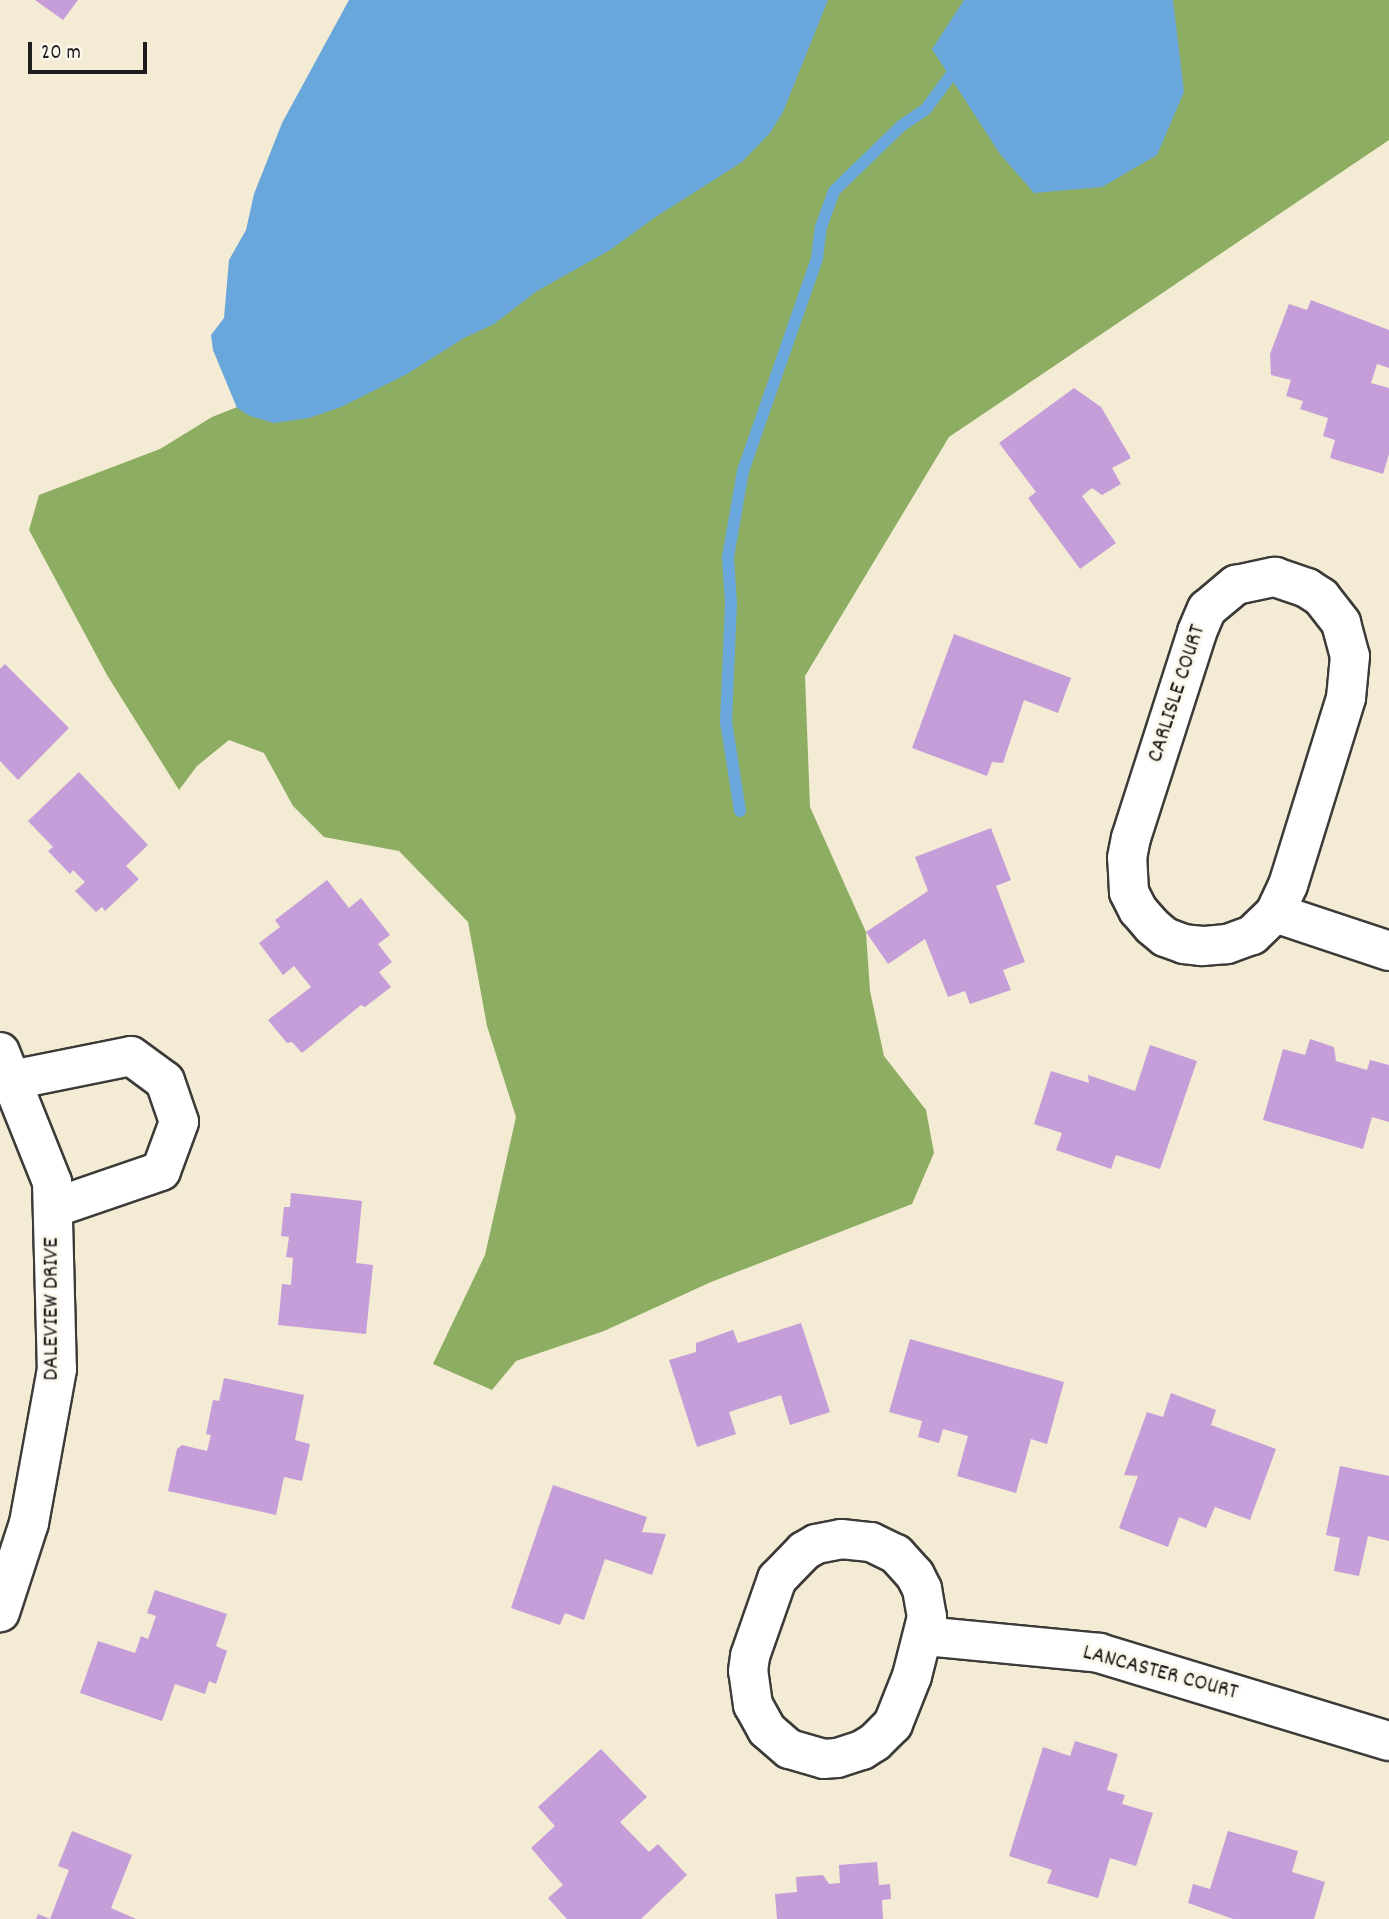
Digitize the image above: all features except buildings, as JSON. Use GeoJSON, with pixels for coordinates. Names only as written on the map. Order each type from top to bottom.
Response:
{"type":"FeatureCollection","features":[{"type":"Feature","properties":{"kind":"street","name":"CARLISLE COURT"},"geometry":{"type":"LineString","coordinates":[[1275,577],[1307,588],[1321,597],[1341,623],[1350,656],[1346,698],[1288,886],[1275,913],[1252,935],[1227,944],[1184,944],[1165,937],[1138,910],[1129,892],[1126,858],[1197,632],[1207,609],[1236,585],[1275,577]]}},
{"type":"Feature","properties":{"kind":"street"},"geometry":{"type":"LineString","coordinates":[[1275,913],[1389,951]]}},
{"type":"Feature","properties":{"kind":"street"},"geometry":{"type":"LineString","coordinates":[[8,1088],[131,1056],[165,1081],[179,1122],[161,1171],[53,1208]]}},
{"type":"Feature","properties":{"kind":"street","name":"DALEVIEW DRIVE"},"geometry":{"type":"LineString","coordinates":[[0,1612],[29,1523],[57,1369],[52,1182],[8,1088]]}},
{"type":"Feature","properties":{"kind":"street"},"geometry":{"type":"LineString","coordinates":[[855,1539],[871,1542],[896,1554],[915,1575],[922,1589],[927,1617],[924,1636],[901,1710],[875,1742],[862,1750],[837,1758],[799,1754],[778,1742],[752,1705],[748,1671],[750,1656],[767,1602],[786,1566],[816,1544],[855,1539]]}},
{"type":"Feature","properties":{"kind":"street","name":"LANCASTER COURT"},"geometry":{"type":"LineString","coordinates":[[924,1636],[1099,1653],[1389,1741]]}},
{"type":"Feature","properties":{"kind":"green space"},"geometry":{"type":"Polygon","coordinates":[[[807,0],[1389,0],[1389,140],[949,437],[805,676],[810,807],[866,932],[870,991],[884,1056],[926,1110],[934,1153],[912,1204],[711,1282],[604,1331],[516,1361],[492,1390],[433,1364],[485,1255],[516,1117],[487,1026],[468,922],[399,851],[324,837],[293,806],[264,753],[229,740],[197,766],[179,790],[107,675],[29,530],[39,495],[160,449],[212,417],[503,302],[807,0]]]}},
{"type":"Feature","properties":{"kind":"water"},"geometry":{"type":"Polygon","coordinates":[[[349,0],[828,0],[783,112],[770,133],[742,162],[654,218],[610,250],[537,291],[494,324],[464,338],[407,374],[341,407],[309,418],[274,423],[250,416],[237,408],[213,350],[211,335],[224,318],[229,260],[246,230],[254,194],[282,123],[349,0]]]}},
{"type":"Feature","properties":{"kind":"water"},"geometry":{"type":"Polygon","coordinates":[[[964,0],[1173,0],[1184,92],[1157,155],[1102,187],[1034,193],[1000,154],[932,49],[964,0]]]}},
{"type":"Feature","properties":{"kind":"waterway"},"geometry":{"type":"LineString","coordinates":[[740,811],[726,722],[731,604],[728,557],[743,471],[817,258],[821,227],[834,191],[901,126],[926,109],[960,63]]}}]}
